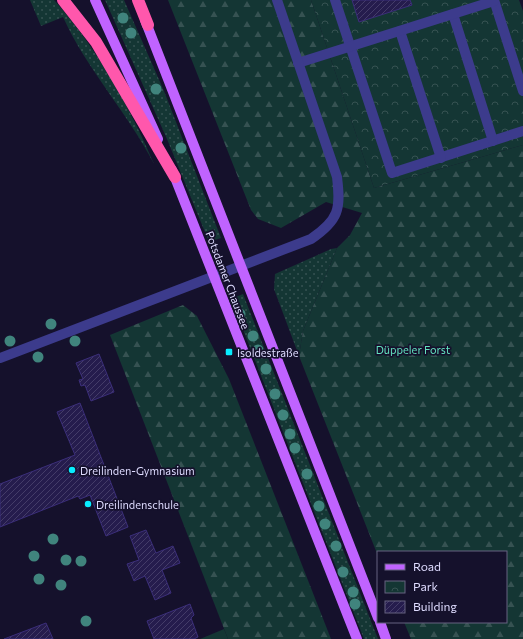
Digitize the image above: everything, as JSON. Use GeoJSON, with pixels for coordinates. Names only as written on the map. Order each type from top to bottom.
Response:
{"type":"FeatureCollection","features":[{"type":"Feature","properties":{"kind":"highway"},"geometry":{"type":"LineString","coordinates":[[138,0],[148,25]]}},
{"type":"Feature","properties":{"kind":"highway"},"geometry":{"type":"LineString","coordinates":[[65,2],[104,55],[175,177]]}},
{"type":"Feature","properties":{"kind":"main road","name":"Potsdamer Chaussee"},"geometry":{"type":"LineString","coordinates":[[95,0],[175,177],[357,639]]}},
{"type":"Feature","properties":{"kind":"main road","name":"Potsdamer Chaussee"},"geometry":{"type":"LineString","coordinates":[[134,0],[148,25],[240,266],[377,615]]}},
{"type":"Feature","properties":{"kind":"main road"},"geometry":{"type":"LineString","coordinates":[[380,623],[386,639]]}},
{"type":"Feature","properties":{"kind":"street"},"geometry":{"type":"LineString","coordinates":[[0,358],[311,239],[328,227],[337,210],[339,197],[337,177],[277,0]]}},
{"type":"Feature","properties":{"kind":"street"},"geometry":{"type":"LineString","coordinates":[[335,0],[392,174],[523,131]]}},
{"type":"Feature","properties":{"kind":"street"},"geometry":{"type":"LineString","coordinates":[[298,63],[494,0],[523,91]]}},
{"type":"Feature","properties":{"kind":"street"},"geometry":{"type":"LineString","coordinates":[[453,14],[493,141]]}},
{"type":"Feature","properties":{"kind":"street"},"geometry":{"type":"LineString","coordinates":[[400,31],[441,158]]}},
{"type":"Feature","properties":{"kind":"green space"},"geometry":{"type":"Polygon","coordinates":[[[30,0],[54,0],[70,18],[111,78],[134,120],[154,164],[144,145],[95,73],[63,17],[41,26],[30,0]]]}},
{"type":"Feature","properties":{"kind":"green space"},"geometry":{"type":"Polygon","coordinates":[[[105,0],[124,0],[164,91],[221,238],[209,242],[167,139],[105,0]]]}},
{"type":"Feature","properties":{"kind":"green space","name":"Düppeler Forst"},"geometry":{"type":"Polygon","coordinates":[[[168,0],[311,0],[374,188],[523,145],[523,639],[411,639],[404,623],[507,623],[507,551],[377,551],[377,553],[299,356],[303,331],[337,248],[350,235],[362,213],[326,202],[281,228],[258,219],[251,210],[168,0]]]}},
{"type":"Feature","properties":{"kind":"green space"},"geometry":{"type":"Polygon","coordinates":[[[311,0],[519,0],[523,11],[523,145],[374,188],[311,0]]]}},
{"type":"Feature","properties":{"kind":"green space"},"geometry":{"type":"Polygon","coordinates":[[[337,248],[303,331],[299,356],[274,289],[275,274],[331,249],[337,248]]]}},
{"type":"Feature","properties":{"kind":"green space"},"geometry":{"type":"Polygon","coordinates":[[[243,294],[378,639],[364,639],[231,299],[243,294]]]}},
{"type":"Feature","properties":{"kind":"green space"},"geometry":{"type":"Polygon","coordinates":[[[183,305],[197,316],[229,379],[331,639],[228,639],[110,335],[183,305]]]}},
{"type":"Feature","properties":{"kind":"green space"},"geometry":{"type":"Polygon","coordinates":[[[224,629],[228,639],[200,639],[224,629]]]}},
{"type":"Feature","properties":{"kind":"building"},"geometry":{"type":"Polygon","coordinates":[[[352,0],[410,0],[412,5],[359,22],[352,0]]]}},
{"type":"Feature","properties":{"kind":"building"},"geometry":{"type":"Polygon","coordinates":[[[99,354],[114,392],[91,401],[85,385],[81,386],[79,380],[83,379],[76,363],[99,354]]]}},
{"type":"Feature","properties":{"kind":"building","name":"Dreilinden-Gymnasium"},"geometry":{"type":"Polygon","coordinates":[[[80,403],[128,527],[106,536],[90,495],[80,499],[78,496],[0,527],[0,484],[75,455],[57,412],[80,403]]]}},
{"type":"Feature","properties":{"kind":"building"},"geometry":{"type":"Polygon","coordinates":[[[146,530],[156,553],[173,546],[180,563],[162,570],[171,593],[155,600],[145,576],[134,581],[127,564],[139,560],[130,536],[146,530]]]}},
{"type":"Feature","properties":{"kind":"building"},"geometry":{"type":"Polygon","coordinates":[[[190,604],[194,615],[191,618],[198,637],[194,639],[154,639],[147,621],[190,604]]]}},
{"type":"Feature","properties":{"kind":"building"},"geometry":{"type":"Polygon","coordinates":[[[46,623],[53,639],[4,639],[46,623]]]}},
{"type":"Feature","properties":{"kind":"place","name":"Isoldestraße"},"geometry":{"type":"Point","coordinates":[229,352]}},
{"type":"Feature","properties":{"kind":"place","name":"Dreilinden-Gymnasium"},"geometry":{"type":"Point","coordinates":[72,470]}},
{"type":"Feature","properties":{"kind":"place","name":"Dreilindenschule"},"geometry":{"type":"Point","coordinates":[88,504]}}]}
